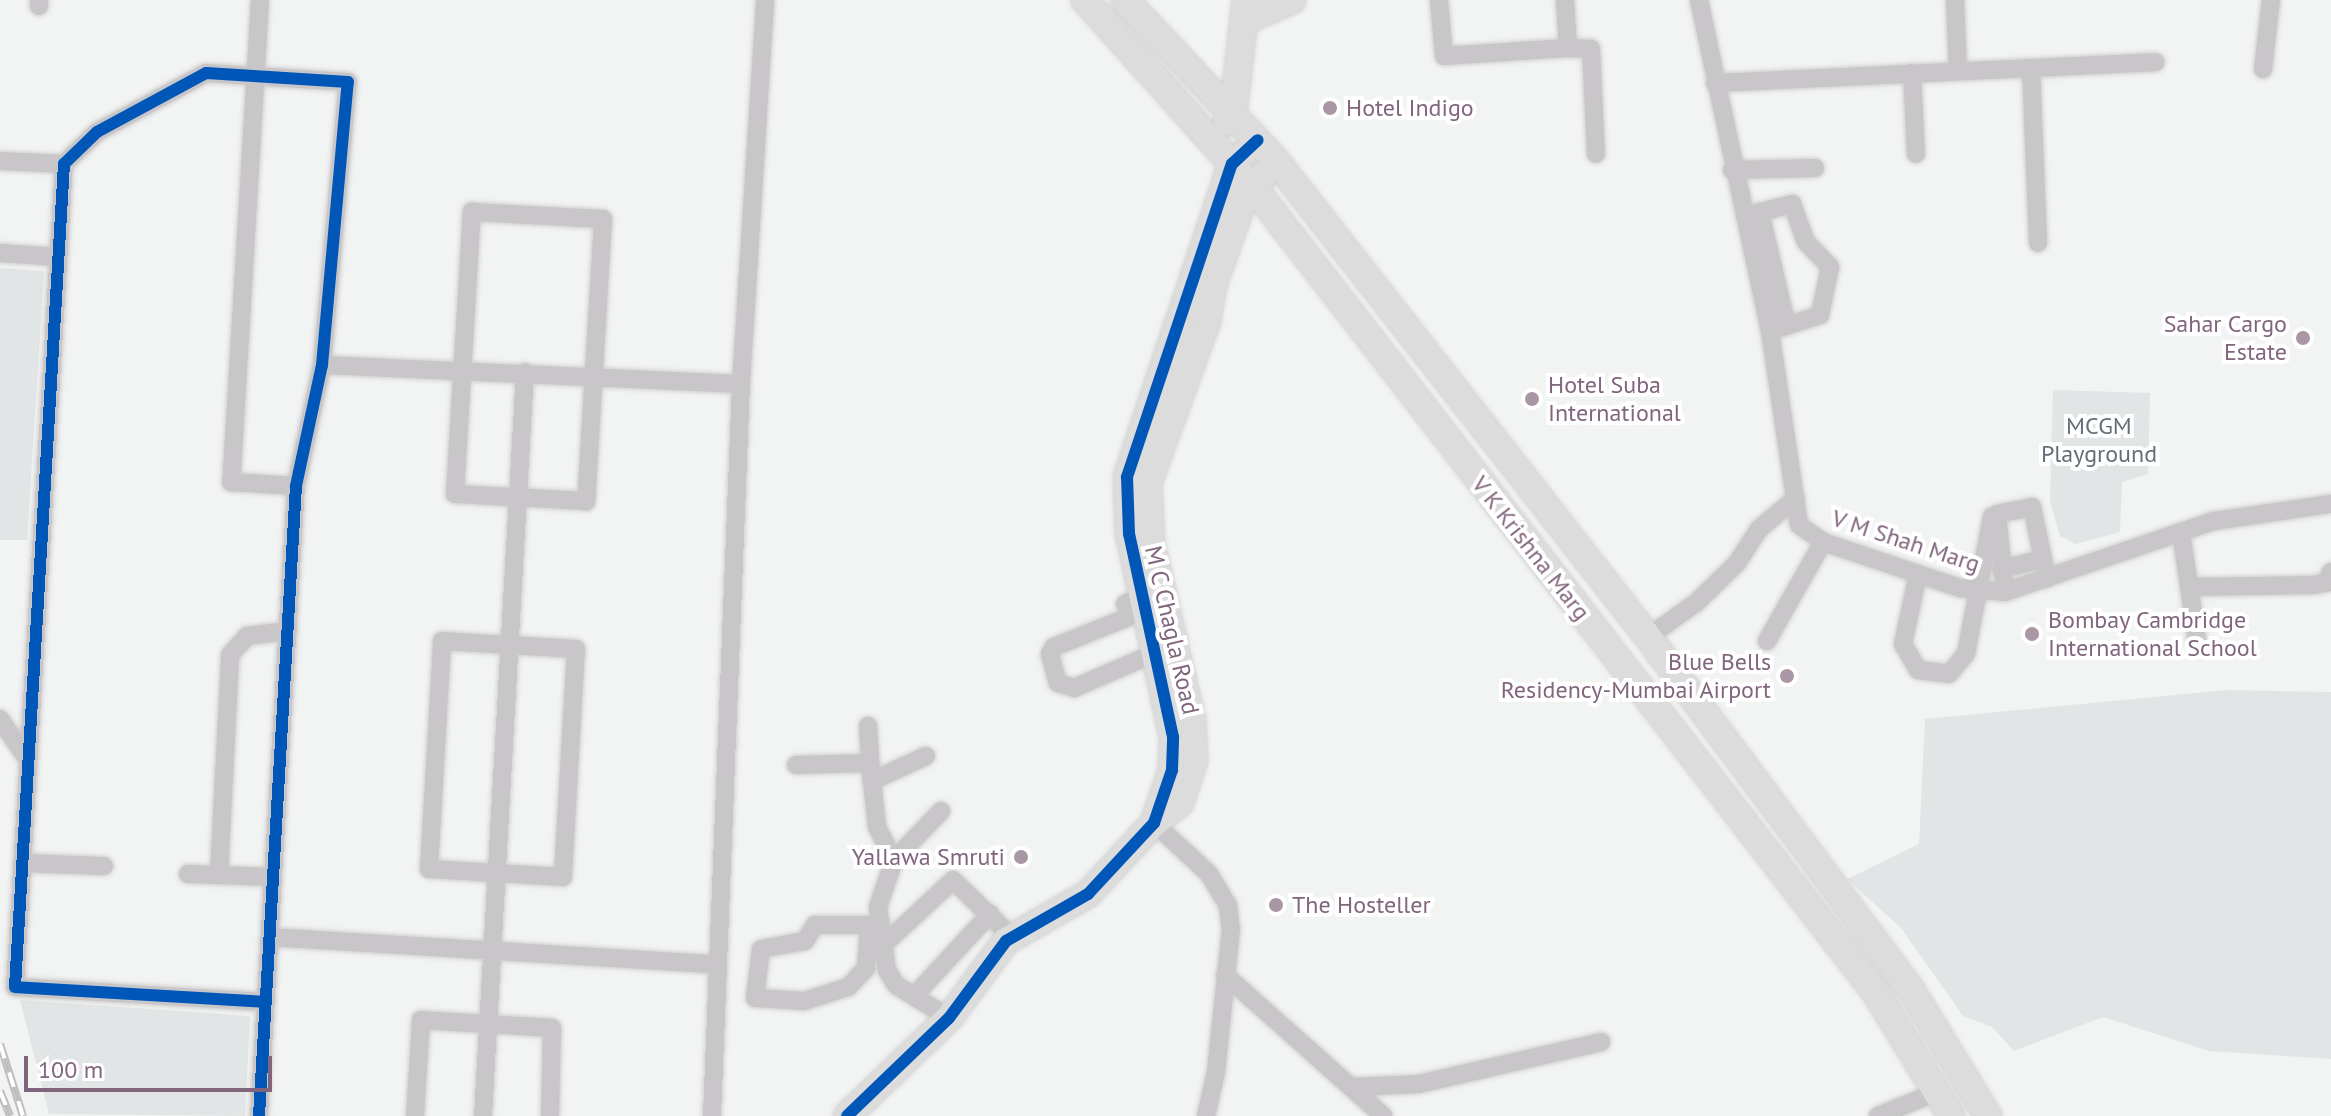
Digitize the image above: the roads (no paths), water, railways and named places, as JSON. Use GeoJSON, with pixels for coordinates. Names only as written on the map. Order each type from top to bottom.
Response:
{"type":"FeatureCollection","features":[{"type":"Feature","properties":{"kind":"main road","name":"V K Krishna Marg"},"geometry":{"type":"LineString","coordinates":[[1085,0],[1253,187],[1882,1001],[1951,1116]]}},
{"type":"Feature","properties":{"kind":"main road","name":"V K Krishna Marg"},"geometry":{"type":"LineString","coordinates":[[1125,0],[1276,161],[1648,637],[1908,986],[1988,1116]]}},
{"type":"Feature","properties":{"kind":"main road"},"geometry":{"type":"LineString","coordinates":[[1213,142],[1233,114],[1246,10],[1292,0]]}},
{"type":"Feature","properties":{"kind":"main road","name":"M C Chagla Road"},"geometry":{"type":"LineString","coordinates":[[847,1116],[949,1018],[1012,937],[1088,894],[1154,823],[1174,756],[1136,500],[1189,285],[1232,164],[1258,140]]}},
{"type":"Feature","properties":{"kind":"main road"},"geometry":{"type":"LineString","coordinates":[[1146,451],[1197,352],[1242,203],[1276,161]]}},
{"type":"Feature","properties":{"kind":"main road"},"geometry":{"type":"LineString","coordinates":[[1136,500],[1154,632]]}},
{"type":"Feature","properties":{"kind":"main road"},"geometry":{"type":"LineString","coordinates":[[1882,1001],[1908,986]]}},
{"type":"Feature","properties":{"kind":"street"},"geometry":{"type":"LineString","coordinates":[[260,0],[231,482],[296,486]]}},
{"type":"Feature","properties":{"kind":"street"},"geometry":{"type":"LineString","coordinates":[[712,1116],[741,384],[765,0]]}},
{"type":"Feature","properties":{"kind":"street"},"geometry":{"type":"LineString","coordinates":[[1439,0],[1444,56],[1591,49],[1596,154]]}},
{"type":"Feature","properties":{"kind":"street"},"geometry":{"type":"LineString","coordinates":[[1565,0],[1568,48]]}},
{"type":"Feature","properties":{"kind":"street","name":"V M Shah Marg"},"geometry":{"type":"LineString","coordinates":[[1699,0],[1732,170],[1752,214],[1779,328],[1799,525],[1823,542],[1918,574],[1977,591],[2005,592],[2045,568],[2214,521],[2331,504]]}},
{"type":"Feature","properties":{"kind":"street"},"geometry":{"type":"LineString","coordinates":[[1955,0],[1958,71]]}},
{"type":"Feature","properties":{"kind":"street"},"geometry":{"type":"LineString","coordinates":[[2263,69],[2271,0]]}},
{"type":"Feature","properties":{"kind":"street"},"geometry":{"type":"LineString","coordinates":[[1715,83],[2156,62]]}},
{"type":"Feature","properties":{"kind":"street"},"geometry":{"type":"LineString","coordinates":[[2031,68],[2038,243]]}},
{"type":"Feature","properties":{"kind":"street"},"geometry":{"type":"LineString","coordinates":[[259,1116],[270,937],[288,631],[296,486],[322,365],[348,82],[206,73],[97,132],[64,164],[15,987],[266,1002]]}},
{"type":"Feature","properties":{"kind":"street"},"geometry":{"type":"LineString","coordinates":[[1912,73],[1916,154]]}},
{"type":"Feature","properties":{"kind":"street"},"geometry":{"type":"LineString","coordinates":[[0,161],[64,164]]}},
{"type":"Feature","properties":{"kind":"street"},"geometry":{"type":"LineString","coordinates":[[1732,170],[1815,168]]}},
{"type":"Feature","properties":{"kind":"street"},"geometry":{"type":"LineString","coordinates":[[1752,214],[1792,204],[1806,242],[1830,267],[1820,315],[1779,328]]}},
{"type":"Feature","properties":{"kind":"street"},"geometry":{"type":"LineString","coordinates":[[472,212],[603,219],[586,501],[455,494],[462,368],[472,212]]}},
{"type":"Feature","properties":{"kind":"street"},"geometry":{"type":"LineString","coordinates":[[0,253],[58,257]]}},
{"type":"Feature","properties":{"kind":"street"},"geometry":{"type":"LineString","coordinates":[[322,365],[462,368],[741,384]]}},
{"type":"Feature","properties":{"kind":"street"},"geometry":{"type":"LineString","coordinates":[[483,1116],[525,372]]}},
{"type":"Feature","properties":{"kind":"street"},"geometry":{"type":"LineString","coordinates":[[1648,637],[1697,602],[1737,563],[1759,529],[1796,498]]}},
{"type":"Feature","properties":{"kind":"street"},"geometry":{"type":"LineString","coordinates":[[2001,569],[2045,568],[2032,507],[2028,505],[1993,519],[2001,569],[2005,592]]}},
{"type":"Feature","properties":{"kind":"street"},"geometry":{"type":"LineString","coordinates":[[1918,574],[1902,639],[1915,666],[1925,673],[1949,674],[1964,658],[1992,516]]}},
{"type":"Feature","properties":{"kind":"street"},"geometry":{"type":"LineString","coordinates":[[2181,532],[2197,641]]}},
{"type":"Feature","properties":{"kind":"street"},"geometry":{"type":"LineString","coordinates":[[1767,641],[1823,542]]}},
{"type":"Feature","properties":{"kind":"street"},"geometry":{"type":"LineString","coordinates":[[2189,587],[2313,585],[2326,583],[2331,572]]}},
{"type":"Feature","properties":{"kind":"street"},"geometry":{"type":"LineString","coordinates":[[219,875],[230,655],[247,636],[288,631]]}},
{"type":"Feature","properties":{"kind":"street"},"geometry":{"type":"LineString","coordinates":[[1154,632],[1074,688],[1058,683],[1050,654],[1054,647],[1154,632]]}},
{"type":"Feature","properties":{"kind":"street"},"geometry":{"type":"LineString","coordinates":[[442,641],[576,649],[563,877],[496,873],[429,869],[442,641]]}},
{"type":"Feature","properties":{"kind":"street"},"geometry":{"type":"LineString","coordinates":[[0,719],[28,760]]}},
{"type":"Feature","properties":{"kind":"street"},"geometry":{"type":"LineString","coordinates":[[868,726],[877,827],[894,860]]}},
{"type":"Feature","properties":{"kind":"street"},"geometry":{"type":"LineString","coordinates":[[796,765],[871,772],[926,756]]}},
{"type":"Feature","properties":{"kind":"street"},"geometry":{"type":"LineString","coordinates":[[874,925],[815,925],[805,941],[761,949],[755,998],[804,1001],[848,987],[866,968],[878,907],[894,860],[941,811]]}},
{"type":"Feature","properties":{"kind":"street"},"geometry":{"type":"LineString","coordinates":[[1154,823],[1219,887],[1231,929],[1216,1072],[1206,1116]]}},
{"type":"Feature","properties":{"kind":"street"},"geometry":{"type":"LineString","coordinates":[[22,863],[104,866]]}},
{"type":"Feature","properties":{"kind":"street"},"geometry":{"type":"LineString","coordinates":[[188,874],[273,877]]}},
{"type":"Feature","properties":{"kind":"street"},"geometry":{"type":"LineString","coordinates":[[881,947],[953,880],[1012,937]]}},
{"type":"Feature","properties":{"kind":"street"},"geometry":{"type":"LineString","coordinates":[[914,996],[990,914]]}},
{"type":"Feature","properties":{"kind":"street"},"geometry":{"type":"LineString","coordinates":[[874,925],[896,985],[949,1018]]}},
{"type":"Feature","properties":{"kind":"street"},"geometry":{"type":"LineString","coordinates":[[270,937],[717,964]]}},
{"type":"Feature","properties":{"kind":"street"},"geometry":{"type":"LineString","coordinates":[[1225,975],[1383,1116]]}},
{"type":"Feature","properties":{"kind":"street"},"geometry":{"type":"LineString","coordinates":[[415,1116],[421,1020],[552,1028],[550,1116]]}},
{"type":"Feature","properties":{"kind":"street"},"geometry":{"type":"LineString","coordinates":[[1352,1087],[1419,1084],[1601,1042]]}},
{"type":"Feature","properties":{"kind":"street"},"geometry":{"type":"LineString","coordinates":[[1878,1116],[1937,1092]]}},
{"type":"Feature","properties":{"kind":"railway"},"geometry":{"type":"LineString","coordinates":[[0,1044],[23,1116]]}},
{"type":"Feature","properties":{"kind":"railway"},"geometry":{"type":"LineString","coordinates":[[0,1091],[10,1116]]}},
{"type":"Feature","properties":{"kind":"place","name":"Hotel Indigo"},"geometry":{"type":"Point","coordinates":[1330,108]}},
{"type":"Feature","properties":{"kind":"place","name":"Sahar Cargo Estate"},"geometry":{"type":"Point","coordinates":[2303,338]}},
{"type":"Feature","properties":{"kind":"place","name":"Hotel Suba International"},"geometry":{"type":"Point","coordinates":[1532,399]}},
{"type":"Feature","properties":{"kind":"place","name":"Bombay Cambridge International School"},"geometry":{"type":"Point","coordinates":[2032,634]}},
{"type":"Feature","properties":{"kind":"place","name":"Blue Bells Residency-Mumbai Airport"},"geometry":{"type":"Point","coordinates":[1787,676]}},
{"type":"Feature","properties":{"kind":"place","name":"Yallawa Smruti"},"geometry":{"type":"Point","coordinates":[1021,857]}},
{"type":"Feature","properties":{"kind":"place","name":"The Hosteller"},"geometry":{"type":"Point","coordinates":[1276,905]}},
{"type":"Feature","properties":{"kind":"park label","name":"MCGM Playground"},"geometry":{"type":"Point","coordinates":[2099,440]}}]}
